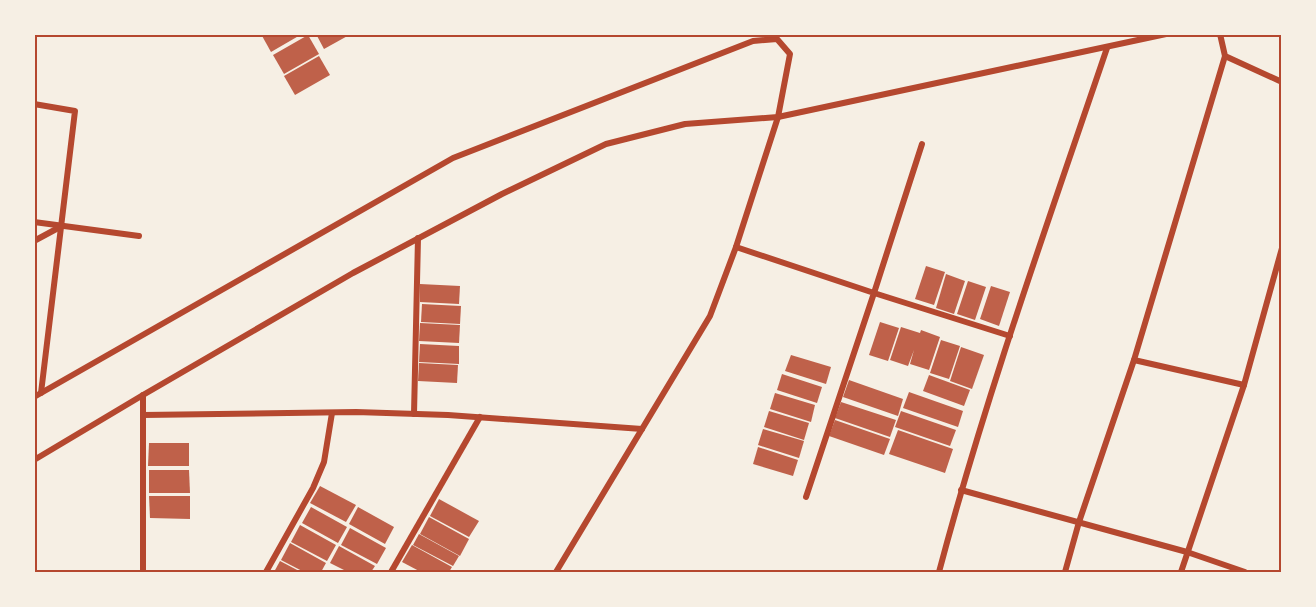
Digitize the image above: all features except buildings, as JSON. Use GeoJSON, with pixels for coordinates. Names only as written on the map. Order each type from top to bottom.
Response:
{"type":"FeatureCollection","features":[{"type":"Feature","properties":{"kind":"street"},"geometry":{"type":"LineString","coordinates":[[34,460],[353,273],[502,194],[606,144],[685,124],[778,117],[1166,34]]}},
{"type":"Feature","properties":{"kind":"street"},"geometry":{"type":"LineString","coordinates":[[1065,573],[1079,522],[1134,360],[1225,56],[1220,34]]}},
{"type":"Feature","properties":{"kind":"street"},"geometry":{"type":"LineString","coordinates":[[34,397],[453,158],[753,41],[777,37],[790,54],[778,117],[736,248],[710,316],[556,573]]}},
{"type":"Feature","properties":{"kind":"street"},"geometry":{"type":"LineString","coordinates":[[939,573],[961,490],[1010,336],[1107,48]]}},
{"type":"Feature","properties":{"kind":"street"},"geometry":{"type":"LineString","coordinates":[[1225,56],[1281,82]]}},
{"type":"Feature","properties":{"kind":"street"},"geometry":{"type":"LineString","coordinates":[[34,104],[75,111],[41,393]]}},
{"type":"Feature","properties":{"kind":"street"},"geometry":{"type":"LineString","coordinates":[[806,497],[922,144]]}},
{"type":"Feature","properties":{"kind":"street"},"geometry":{"type":"LineString","coordinates":[[34,222],[139,236]]}},
{"type":"Feature","properties":{"kind":"street"},"geometry":{"type":"LineString","coordinates":[[34,241],[61,226]]}},
{"type":"Feature","properties":{"kind":"street"},"geometry":{"type":"LineString","coordinates":[[414,414],[418,238]]}},
{"type":"Feature","properties":{"kind":"street"},"geometry":{"type":"LineString","coordinates":[[736,248],[1010,336]]}},
{"type":"Feature","properties":{"kind":"street"},"geometry":{"type":"LineString","coordinates":[[1181,573],[1244,385],[1281,248]]}},
{"type":"Feature","properties":{"kind":"street"},"geometry":{"type":"LineString","coordinates":[[1134,360],[1244,385]]}},
{"type":"Feature","properties":{"kind":"street"},"geometry":{"type":"LineString","coordinates":[[143,395],[143,573]]}},
{"type":"Feature","properties":{"kind":"street"},"geometry":{"type":"LineString","coordinates":[[266,573],[313,488],[324,462],[332,413]]}},
{"type":"Feature","properties":{"kind":"street"},"geometry":{"type":"LineString","coordinates":[[143,415],[414,414],[642,429]]}},
{"type":"Feature","properties":{"kind":"street"},"geometry":{"type":"LineString","coordinates":[[391,573],[480,417]]}},
{"type":"Feature","properties":{"kind":"street"},"geometry":{"type":"LineString","coordinates":[[961,490],[1187,552],[1245,573]]}}]}
